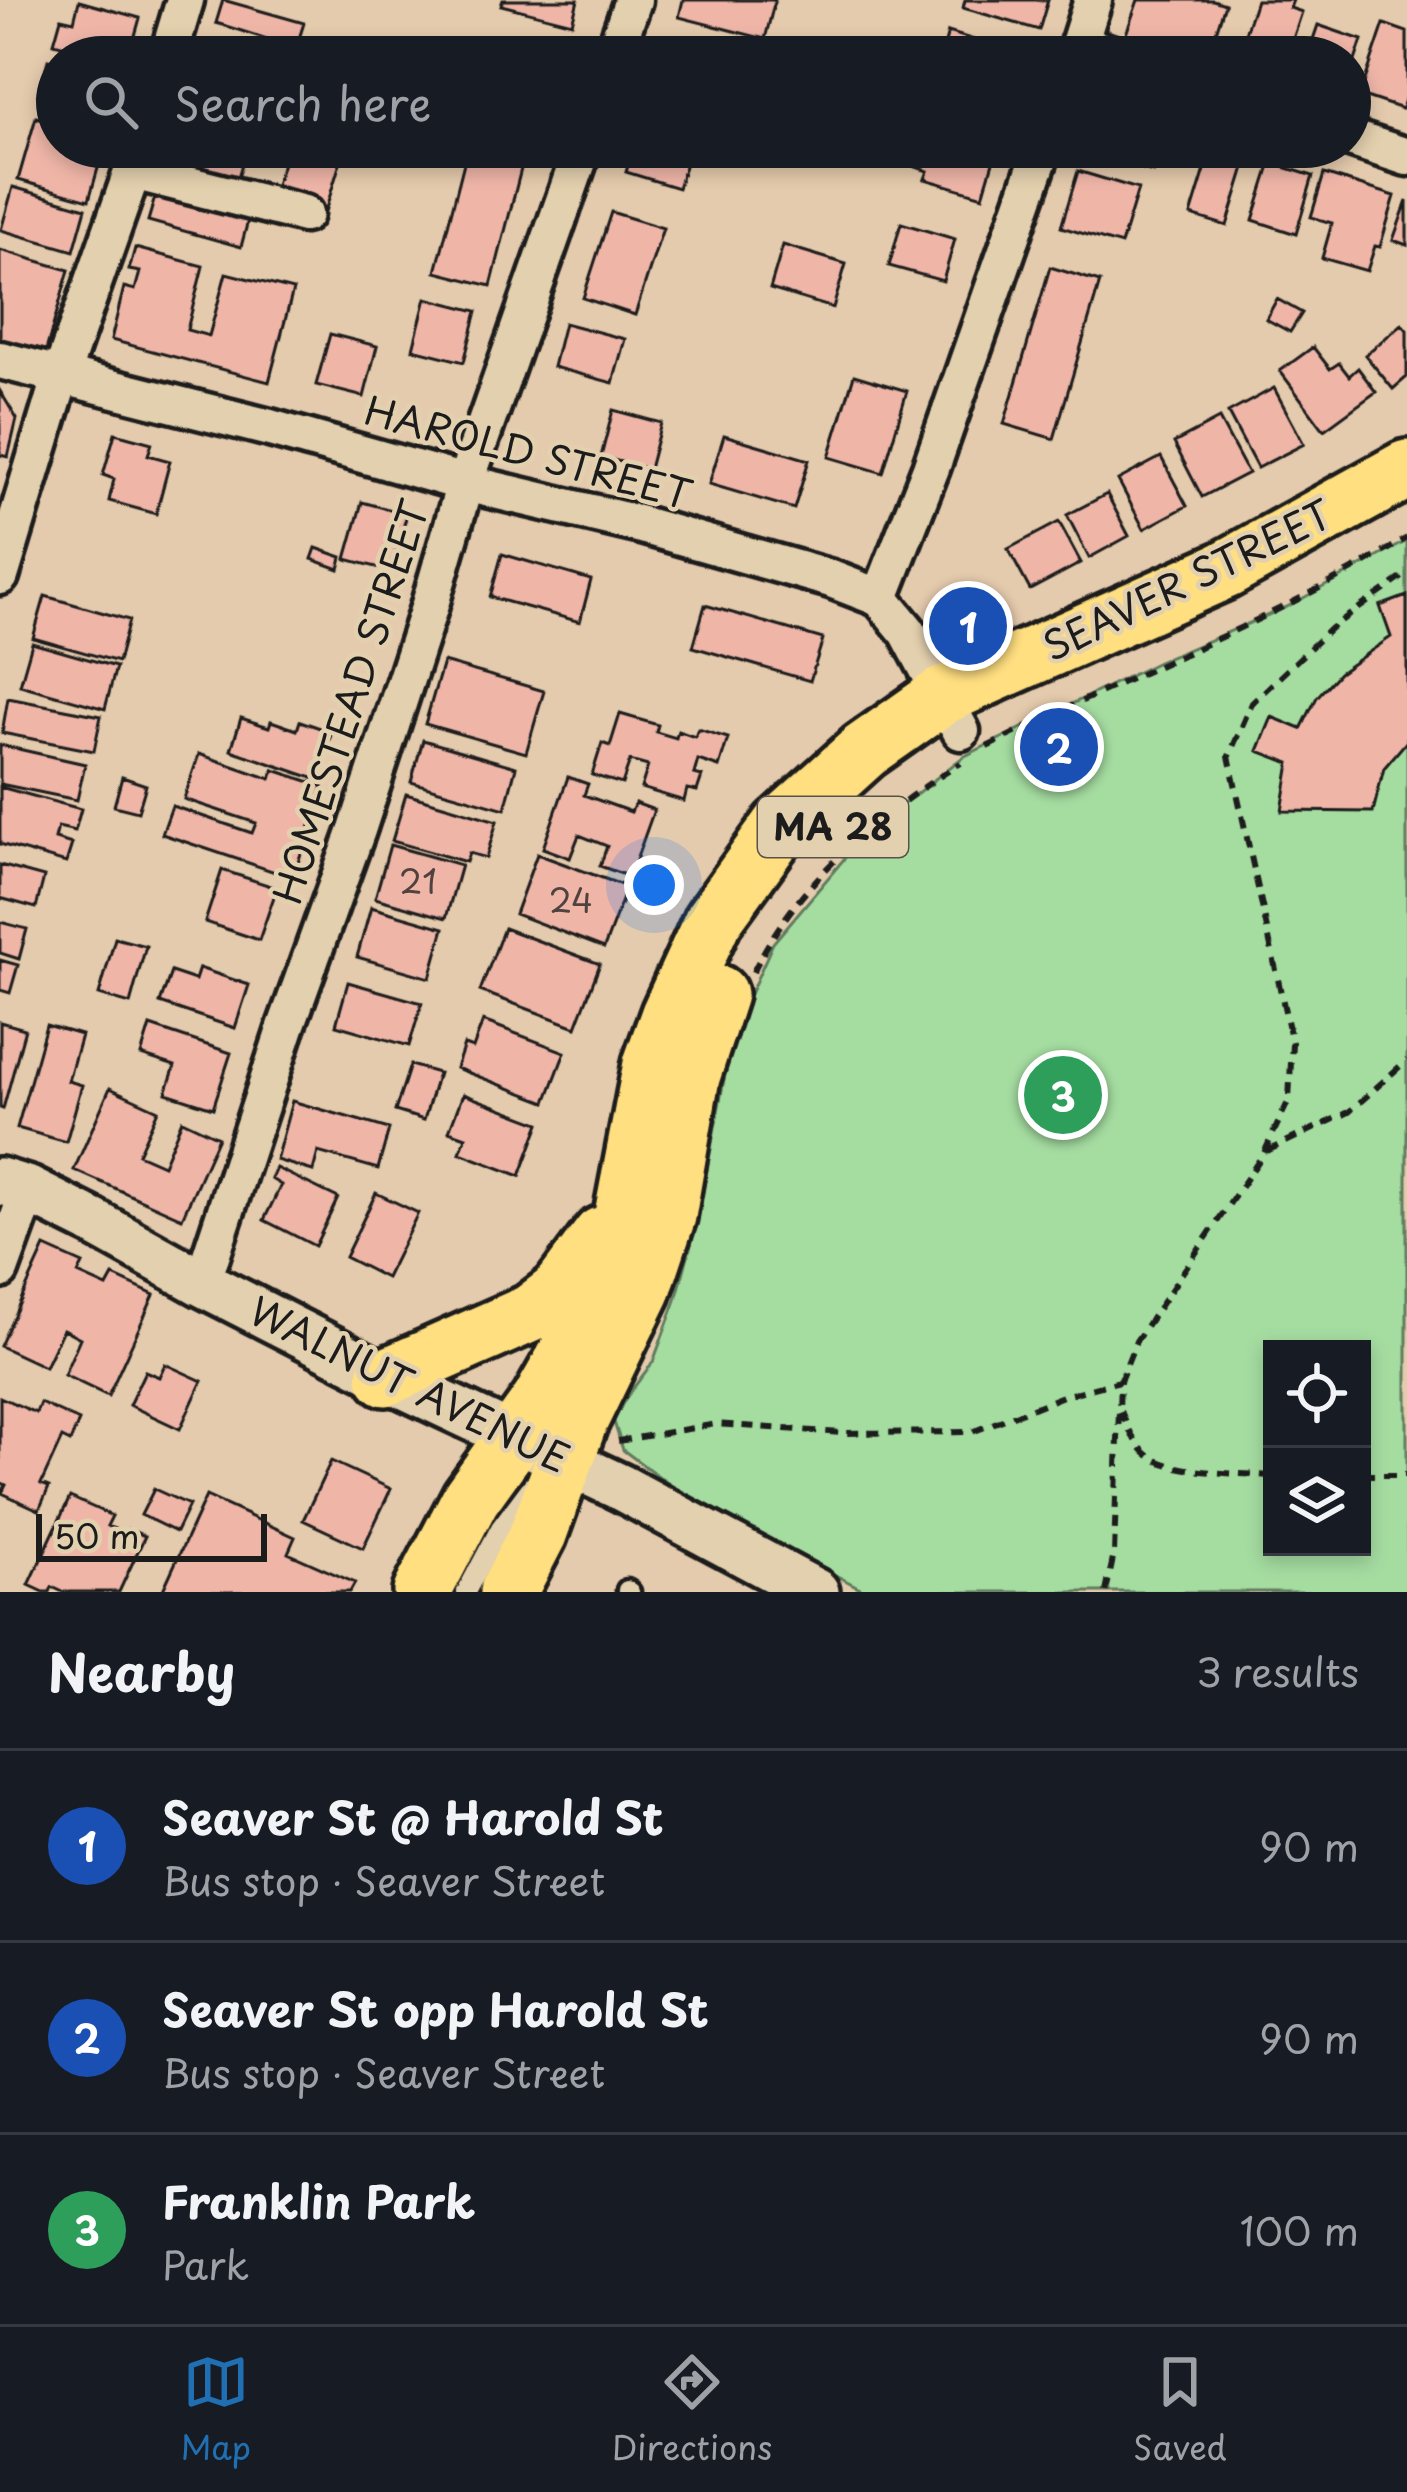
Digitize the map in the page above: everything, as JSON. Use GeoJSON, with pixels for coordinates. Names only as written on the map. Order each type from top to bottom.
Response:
{"type":"FeatureCollection","features":[{"type":"Feature","properties":{"kind":"main road","name":"SEAVER STREET"},"geometry":{"type":"LineString","coordinates":[[556,1438],[642,1291],[667,1216],[691,1077],[705,1026],[747,937],[777,889],[837,823],[895,772],[1225,570],[1407,469]]}},
{"type":"Feature","properties":{"kind":"main road","name":"SEAVER STREET"},"geometry":{"type":"LineString","coordinates":[[556,1438],[570,1354],[619,1236],[652,1064],[691,964],[713,920],[754,859],[808,800],[864,751],[963,734],[1264,591],[1407,512]]}},
{"type":"Feature","properties":{"kind":"main road"},"geometry":{"type":"LineString","coordinates":[[386,1377],[515,1321],[551,1299],[578,1270],[627,1198]]}},
{"type":"Feature","properties":{"kind":"main road","name":"MA 28"},"geometry":{"type":"LineString","coordinates":[[422,1592],[471,1498],[556,1438]]}},
{"type":"Feature","properties":{"kind":"main road","name":"MA 28"},"geometry":{"type":"LineString","coordinates":[[508,1592],[538,1534],[556,1438]]}},
{"type":"Feature","properties":{"kind":"street"},"geometry":{"type":"LineString","coordinates":[[174,36],[184,0]]}},
{"type":"Feature","properties":{"kind":"street"},"geometry":{"type":"LineString","coordinates":[[621,36],[633,0]]}},
{"type":"Feature","properties":{"kind":"street"},"geometry":{"type":"LineString","coordinates":[[1082,36],[1094,0]]}},
{"type":"Feature","properties":{"kind":"street"},"geometry":{"type":"LineString","coordinates":[[1371,144],[1407,157]]}},
{"type":"Feature","properties":{"kind":"street"},"geometry":{"type":"LineString","coordinates":[[0,576],[134,168]]}},
{"type":"Feature","properties":{"kind":"street"},"geometry":{"type":"LineString","coordinates":[[164,168],[304,214]]}},
{"type":"Feature","properties":{"kind":"street","name":"HOMESTEAD STREET"},"geometry":{"type":"LineString","coordinates":[[202,1283],[430,608],[465,483],[576,168]]}},
{"type":"Feature","properties":{"kind":"street"},"geometry":{"type":"LineString","coordinates":[[963,734],[908,632],[880,598],[932,468],[1036,168]]}},
{"type":"Feature","properties":{"kind":"street","name":"HAROLD STREET"},"geometry":{"type":"LineString","coordinates":[[0,360],[638,524],[831,579],[880,598]]}},
{"type":"Feature","properties":{"kind":"street"},"geometry":{"type":"LineString","coordinates":[[0,1270],[15,1185]]}},
{"type":"Feature","properties":{"kind":"street","name":"WALNUT AVENUE"},"geometry":{"type":"LineString","coordinates":[[15,1185],[386,1377],[556,1438],[620,1487],[816,1592]]}},
{"type":"Feature","properties":{"kind":"lane"},"geometry":{"type":"LineString","coordinates":[[500,1528],[556,1438]]}},
{"type":"Feature","properties":{"kind":"lane"},"geometry":{"type":"LineString","coordinates":[[466,1592],[556,1438]]}},
{"type":"Feature","properties":{"kind":"path","name":"SEAVER STREET"},"geometry":{"type":"LineString","coordinates":[[747,984],[781,922],[822,874],[889,813],[963,734],[1284,607],[1407,538]]}},
{"type":"Feature","properties":{"kind":"path"},"geometry":{"type":"LineString","coordinates":[[1106,1592],[1114,1554],[1120,1381],[1136,1341],[1264,1153],[1289,1100],[1292,1043],[1229,756],[1252,704],[1330,628],[1407,574]]}},
{"type":"Feature","properties":{"kind":"path"},"geometry":{"type":"LineString","coordinates":[[1264,1153],[1348,1112],[1407,1060]]}},
{"type":"Feature","properties":{"kind":"path"},"geometry":{"type":"LineString","coordinates":[[556,1438],[716,1424],[842,1433],[972,1432],[1063,1396],[1120,1381]]}},
{"type":"Feature","properties":{"kind":"path"},"geometry":{"type":"LineString","coordinates":[[1120,1408],[1131,1435],[1154,1459],[1203,1470],[1263,1475]]}},
{"type":"Feature","properties":{"kind":"path"},"geometry":{"type":"LineString","coordinates":[[1371,1475],[1407,1475]]}},
{"type":"Feature","properties":{"kind":"green space"},"geometry":{"type":"Polygon","coordinates":[[[1407,541],[1407,1592],[868,1592],[689,1499],[623,1450],[612,1416],[653,1362],[676,1300],[697,1223],[733,1032],[773,943],[865,834],[963,757],[1158,662],[1287,607],[1407,541]]]}},
{"type":"Feature","properties":{"kind":"building"},"geometry":{"type":"Polygon","coordinates":[[[223,0],[304,23],[300,36],[258,36],[216,23],[223,0]]]}},
{"type":"Feature","properties":{"kind":"building"},"geometry":{"type":"Polygon","coordinates":[[[503,0],[578,0],[572,23],[501,5],[503,0]]]}},
{"type":"Feature","properties":{"kind":"building"},"geometry":{"type":"Polygon","coordinates":[[[683,0],[775,0],[766,36],[679,17],[683,0]]]}},
{"type":"Feature","properties":{"kind":"building"},"geometry":{"type":"Polygon","coordinates":[[[965,0],[1048,0],[1039,30],[963,8],[965,0]]]}},
{"type":"Feature","properties":{"kind":"building"},"geometry":{"type":"Polygon","coordinates":[[[1138,0],[1225,4],[1215,36],[1126,34],[1138,0]]]}},
{"type":"Feature","properties":{"kind":"building"},"geometry":{"type":"Polygon","coordinates":[[[1256,0],[1293,0],[1290,8],[1302,12],[1294,36],[1244,36],[1256,0]]]}},
{"type":"Feature","properties":{"kind":"building"},"geometry":{"type":"Polygon","coordinates":[[[79,1],[140,18],[135,36],[56,36],[61,18],[74,21],[79,1]]]}},
{"type":"Feature","properties":{"kind":"building"},"geometry":{"type":"Polygon","coordinates":[[[1384,24],[1407,32],[1407,93],[1402,109],[1371,99],[1371,62],[1384,24]]]}},
{"type":"Feature","properties":{"kind":"building"},"geometry":{"type":"Polygon","coordinates":[[[1318,25],[1350,36],[1314,36],[1318,25]]]}},
{"type":"Feature","properties":{"kind":"building"},"geometry":{"type":"Polygon","coordinates":[[[36,117],[36,168],[98,168],[89,200],[18,180],[36,117]]]}},
{"type":"Feature","properties":{"kind":"building"},"geometry":{"type":"Polygon","coordinates":[[[168,168],[241,168],[234,190],[168,168]]]}},
{"type":"Feature","properties":{"kind":"building"},"geometry":{"type":"Polygon","coordinates":[[[281,168],[338,168],[325,212],[319,215],[272,197],[281,168]]]}},
{"type":"Feature","properties":{"kind":"building"},"geometry":{"type":"Polygon","coordinates":[[[463,168],[521,168],[491,286],[436,272],[463,168]]]}},
{"type":"Feature","properties":{"kind":"building"},"geometry":{"type":"Polygon","coordinates":[[[627,168],[684,168],[678,188],[626,172],[627,168]]]}},
{"type":"Feature","properties":{"kind":"building"},"geometry":{"type":"Polygon","coordinates":[[[919,168],[991,168],[983,196],[925,179],[928,171],[919,168]]]}},
{"type":"Feature","properties":{"kind":"building"},"geometry":{"type":"Polygon","coordinates":[[[1206,168],[1245,168],[1227,226],[1191,215],[1206,168]]]}},
{"type":"Feature","properties":{"kind":"building"},"geometry":{"type":"Polygon","coordinates":[[[1269,168],[1313,176],[1296,234],[1253,220],[1269,168]]]}},
{"type":"Feature","properties":{"kind":"building"},"geometry":{"type":"Polygon","coordinates":[[[1078,171],[1138,189],[1121,245],[1061,227],[1078,171]]]}},
{"type":"Feature","properties":{"kind":"building"},"geometry":{"type":"Polygon","coordinates":[[[1324,174],[1395,196],[1380,247],[1375,246],[1367,271],[1322,258],[1332,223],[1311,217],[1324,174]]]}},
{"type":"Feature","properties":{"kind":"building"},"geometry":{"type":"Polygon","coordinates":[[[13,187],[86,208],[74,251],[1,230],[13,187]]]}},
{"type":"Feature","properties":{"kind":"building"},"geometry":{"type":"Polygon","coordinates":[[[158,187],[250,213],[241,247],[148,221],[158,187]]]}},
{"type":"Feature","properties":{"kind":"building"},"geometry":{"type":"Polygon","coordinates":[[[1407,201],[1407,245],[1393,240],[1407,201]]]}},
{"type":"Feature","properties":{"kind":"building"},"geometry":{"type":"Polygon","coordinates":[[[611,212],[663,228],[635,315],[583,298],[611,212]]]}},
{"type":"Feature","properties":{"kind":"building"},"geometry":{"type":"Polygon","coordinates":[[[901,223],[955,239],[943,281],[889,266],[901,223]]]}},
{"type":"Feature","properties":{"kind":"building"},"geometry":{"type":"Polygon","coordinates":[[[783,245],[846,264],[833,308],[770,289],[783,245]]]}},
{"type":"Feature","properties":{"kind":"building"},"geometry":{"type":"Polygon","coordinates":[[[135,248],[203,266],[187,330],[209,336],[226,273],[293,290],[269,382],[111,340],[124,287],[135,290],[140,272],[129,270],[135,248]]]}},
{"type":"Feature","properties":{"kind":"building"},"geometry":{"type":"Polygon","coordinates":[[[0,250],[69,270],[45,354],[0,341],[0,250]]]}},
{"type":"Feature","properties":{"kind":"building"},"geometry":{"type":"Polygon","coordinates":[[[1050,267],[1100,282],[1054,439],[1004,424],[1050,267]]]}},
{"type":"Feature","properties":{"kind":"building"},"geometry":{"type":"Polygon","coordinates":[[[426,298],[477,311],[464,362],[413,349],[426,298]]]}},
{"type":"Feature","properties":{"kind":"building"},"geometry":{"type":"Polygon","coordinates":[[[1277,299],[1302,313],[1290,332],[1266,319],[1277,299]]]}},
{"type":"Feature","properties":{"kind":"building"},"geometry":{"type":"Polygon","coordinates":[[[564,323],[625,339],[613,383],[553,367],[564,323]]]}},
{"type":"Feature","properties":{"kind":"building"},"geometry":{"type":"Polygon","coordinates":[[[1402,324],[1407,330],[1407,377],[1393,389],[1365,355],[1402,324]]]}},
{"type":"Feature","properties":{"kind":"building"},"geometry":{"type":"Polygon","coordinates":[[[330,334],[377,346],[364,397],[316,385],[330,334]]]}},
{"type":"Feature","properties":{"kind":"building"},"geometry":{"type":"Polygon","coordinates":[[[1313,347],[1330,369],[1339,363],[1349,376],[1358,368],[1376,392],[1324,430],[1280,371],[1313,347]]]}},
{"type":"Feature","properties":{"kind":"building"},"geometry":{"type":"Polygon","coordinates":[[[854,375],[907,391],[883,473],[829,457],[854,375]]]}},
{"type":"Feature","properties":{"kind":"building"},"geometry":{"type":"Polygon","coordinates":[[[1274,388],[1304,444],[1257,468],[1228,413],[1274,388]]]}},
{"type":"Feature","properties":{"kind":"building"},"geometry":{"type":"Polygon","coordinates":[[[0,391],[17,419],[8,457],[0,455],[0,391]]]}},
{"type":"Feature","properties":{"kind":"building"},"geometry":{"type":"Polygon","coordinates":[[[613,410],[661,423],[649,469],[601,457],[613,410]]]}},
{"type":"Feature","properties":{"kind":"building"},"geometry":{"type":"Polygon","coordinates":[[[1219,419],[1248,473],[1202,497],[1174,443],[1219,419]]]}},
{"type":"Feature","properties":{"kind":"building"},"geometry":{"type":"Polygon","coordinates":[[[115,433],[152,443],[148,455],[170,461],[156,514],[109,501],[114,479],[103,475],[115,433]]]}},
{"type":"Feature","properties":{"kind":"building"},"geometry":{"type":"Polygon","coordinates":[[[724,435],[809,460],[794,509],[709,484],[724,435]]]}},
{"type":"Feature","properties":{"kind":"building"},"geometry":{"type":"Polygon","coordinates":[[[1161,457],[1187,506],[1144,529],[1118,480],[1161,457]]]}},
{"type":"Feature","properties":{"kind":"building"},"geometry":{"type":"Polygon","coordinates":[[[1107,494],[1129,536],[1089,558],[1067,515],[1107,494]]]}},
{"type":"Feature","properties":{"kind":"building"},"geometry":{"type":"Polygon","coordinates":[[[362,502],[407,514],[391,571],[346,559],[362,502]]]}},
{"type":"Feature","properties":{"kind":"building"},"geometry":{"type":"Polygon","coordinates":[[[1059,522],[1081,563],[1030,590],[1008,549],[1059,522]]]}},
{"type":"Feature","properties":{"kind":"building"},"geometry":{"type":"Polygon","coordinates":[[[316,548],[342,557],[339,569],[312,559],[316,548]]]}},
{"type":"Feature","properties":{"kind":"building"},"geometry":{"type":"Polygon","coordinates":[[[502,554],[591,580],[580,622],[490,597],[502,554]]]}},
{"type":"Feature","properties":{"kind":"building"},"geometry":{"type":"Polygon","coordinates":[[[45,596],[129,620],[118,662],[33,638],[45,596]]]}},
{"type":"Feature","properties":{"kind":"building"},"geometry":{"type":"Polygon","coordinates":[[[1407,596],[1407,741],[1384,768],[1373,812],[1282,811],[1290,763],[1258,751],[1272,717],[1301,729],[1317,697],[1339,673],[1391,637],[1380,606],[1407,596]]]}},
{"type":"Feature","properties":{"kind":"building"},"geometry":{"type":"Polygon","coordinates":[[[705,605],[823,639],[810,681],[693,647],[705,605]]]}},
{"type":"Feature","properties":{"kind":"building"},"geometry":{"type":"Polygon","coordinates":[[[32,643],[116,667],[105,709],[20,685],[32,643]]]}},
{"type":"Feature","properties":{"kind":"building"},"geometry":{"type":"Polygon","coordinates":[[[443,662],[544,691],[526,753],[425,724],[443,662]]]}},
{"type":"Feature","properties":{"kind":"building"},"geometry":{"type":"Polygon","coordinates":[[[8,698],[101,716],[94,751],[2,733],[8,698]]]}},
{"type":"Feature","properties":{"kind":"building"},"geometry":{"type":"Polygon","coordinates":[[[620,714],[658,725],[656,732],[676,738],[678,731],[695,737],[698,729],[728,738],[719,767],[698,760],[694,774],[702,776],[697,791],[687,789],[684,801],[641,788],[648,766],[630,761],[622,784],[592,775],[602,743],[610,746],[620,714]]]}},
{"type":"Feature","properties":{"kind":"building"},"geometry":{"type":"Polygon","coordinates":[[[241,718],[297,730],[300,721],[332,732],[316,779],[231,750],[241,718]]]}},
{"type":"Feature","properties":{"kind":"building"},"geometry":{"type":"Polygon","coordinates":[[[423,740],[516,767],[505,809],[411,782],[423,740]]]}},
{"type":"Feature","properties":{"kind":"building"},"geometry":{"type":"Polygon","coordinates":[[[0,745],[85,764],[77,800],[0,784],[0,745]]]}},
{"type":"Feature","properties":{"kind":"building"},"geometry":{"type":"Polygon","coordinates":[[[199,754],[271,779],[274,770],[323,786],[293,878],[162,834],[172,806],[252,833],[256,823],[184,799],[199,754]]]}},
{"type":"Feature","properties":{"kind":"building"},"geometry":{"type":"Polygon","coordinates":[[[122,777],[146,785],[138,812],[114,806],[122,777]]]}},
{"type":"Feature","properties":{"kind":"building"},"geometry":{"type":"Polygon","coordinates":[[[568,777],[588,784],[584,795],[631,812],[635,803],[654,810],[630,877],[600,866],[607,846],[579,835],[570,858],[543,848],[568,777]]]}},
{"type":"Feature","properties":{"kind":"building"},"geometry":{"type":"Polygon","coordinates":[[[0,787],[81,809],[75,831],[58,827],[55,839],[72,844],[66,863],[0,844],[0,787]]]}},
{"type":"Feature","properties":{"kind":"building"},"geometry":{"type":"Polygon","coordinates":[[[406,794],[497,821],[486,858],[469,853],[466,862],[392,841],[406,794]]]}},
{"type":"Feature","properties":{"kind":"building"},"geometry":{"type":"Polygon","coordinates":[[[390,845],[461,865],[446,918],[375,898],[390,845]]]}},
{"type":"Feature","properties":{"kind":"building"},"geometry":{"type":"Polygon","coordinates":[[[537,854],[627,887],[604,948],[515,914],[537,854]]]}},
{"type":"Feature","properties":{"kind":"building"},"geometry":{"type":"Polygon","coordinates":[[[0,865],[44,877],[36,908],[0,898],[0,865]]]}},
{"type":"Feature","properties":{"kind":"building"},"geometry":{"type":"Polygon","coordinates":[[[222,870],[277,888],[259,940],[205,922],[222,870]]]}},
{"type":"Feature","properties":{"kind":"building"},"geometry":{"type":"Polygon","coordinates":[[[371,907],[444,928],[430,978],[357,957],[371,907]]]}},
{"type":"Feature","properties":{"kind":"building"},"geometry":{"type":"Polygon","coordinates":[[[0,922],[27,929],[19,959],[0,953],[0,922]]]}},
{"type":"Feature","properties":{"kind":"building"},"geometry":{"type":"Polygon","coordinates":[[[504,928],[600,964],[576,1027],[480,991],[504,928]]]}},
{"type":"Feature","properties":{"kind":"building"},"geometry":{"type":"Polygon","coordinates":[[[115,938],[146,946],[130,1004],[99,995],[115,938]]]}},
{"type":"Feature","properties":{"kind":"building"},"geometry":{"type":"Polygon","coordinates":[[[0,960],[18,965],[10,993],[0,990],[0,960]]]}},
{"type":"Feature","properties":{"kind":"building"},"geometry":{"type":"Polygon","coordinates":[[[199,968],[249,985],[235,1028],[160,1003],[171,972],[195,980],[199,968]]]}},
{"type":"Feature","properties":{"kind":"building"},"geometry":{"type":"Polygon","coordinates":[[[348,982],[422,1003],[409,1046],[336,1025],[348,982]]]}},
{"type":"Feature","properties":{"kind":"building"},"geometry":{"type":"Polygon","coordinates":[[[483,1021],[565,1052],[546,1102],[456,1068],[464,1045],[473,1048],[483,1021]]]}},
{"type":"Feature","properties":{"kind":"building"},"geometry":{"type":"Polygon","coordinates":[[[0,1022],[25,1029],[3,1109],[0,1108],[0,1022]]]}},
{"type":"Feature","properties":{"kind":"building"},"geometry":{"type":"Polygon","coordinates":[[[46,1025],[81,1035],[68,1081],[82,1085],[66,1142],[17,1128],[46,1025]]]}},
{"type":"Feature","properties":{"kind":"building"},"geometry":{"type":"Polygon","coordinates":[[[150,1026],[231,1053],[213,1108],[166,1093],[175,1066],[141,1055],[150,1026]]]}},
{"type":"Feature","properties":{"kind":"building"},"geometry":{"type":"Polygon","coordinates":[[[410,1065],[438,1073],[424,1120],[395,1111],[410,1065]]]}},
{"type":"Feature","properties":{"kind":"building"},"geometry":{"type":"Polygon","coordinates":[[[110,1088],[158,1110],[138,1154],[163,1165],[182,1120],[218,1137],[182,1218],[74,1170],[110,1088]]]}},
{"type":"Feature","properties":{"kind":"building"},"geometry":{"type":"Polygon","coordinates":[[[463,1094],[540,1123],[520,1176],[460,1153],[466,1137],[449,1131],[463,1094]]]}},
{"type":"Feature","properties":{"kind":"building"},"geometry":{"type":"Polygon","coordinates":[[[292,1101],[389,1129],[378,1169],[318,1152],[313,1171],[276,1160],[292,1101]]]}},
{"type":"Feature","properties":{"kind":"building"},"geometry":{"type":"Polygon","coordinates":[[[276,1168],[338,1198],[315,1246],[264,1220],[281,1185],[271,1179],[276,1168]]]}},
{"type":"Feature","properties":{"kind":"building"},"geometry":{"type":"Polygon","coordinates":[[[376,1193],[418,1213],[386,1278],[345,1257],[376,1193]]]}},
{"type":"Feature","properties":{"kind":"building"},"geometry":{"type":"Polygon","coordinates":[[[45,1247],[83,1264],[78,1274],[107,1287],[113,1276],[154,1295],[108,1396],[64,1375],[80,1338],[63,1329],[45,1367],[0,1346],[45,1247]]]}},
{"type":"Feature","properties":{"kind":"building"},"geometry":{"type":"Polygon","coordinates":[[[165,1364],[202,1381],[180,1429],[129,1405],[145,1371],[159,1377],[165,1364]]]}},
{"type":"Feature","properties":{"kind":"building"},"geometry":{"type":"Polygon","coordinates":[[[0,1397],[36,1413],[40,1403],[79,1421],[70,1442],[62,1438],[41,1484],[49,1487],[39,1510],[2,1493],[6,1485],[0,1482],[0,1397]]]}},
{"type":"Feature","properties":{"kind":"building"},"geometry":{"type":"Polygon","coordinates":[[[331,1461],[391,1489],[363,1548],[303,1520],[331,1461]]]}},
{"type":"Feature","properties":{"kind":"building"},"geometry":{"type":"Polygon","coordinates":[[[154,1489],[189,1505],[176,1532],[141,1515],[154,1489]]]}},
{"type":"Feature","properties":{"kind":"building"},"geometry":{"type":"Polygon","coordinates":[[[206,1496],[295,1537],[288,1553],[355,1583],[350,1592],[162,1592],[206,1496]]]}},
{"type":"Feature","properties":{"kind":"building"},"geometry":{"type":"Polygon","coordinates":[[[70,1497],[112,1516],[107,1526],[145,1536],[119,1592],[63,1592],[52,1587],[44,1592],[29,1585],[70,1497]]]}},
{"type":"Feature","properties":{"kind":"place","name":"Seaver St @ Harold St"},"geometry":{"type":"Point","coordinates":[968,626]}},
{"type":"Feature","properties":{"kind":"place","name":"Seaver St opp Harold St"},"geometry":{"type":"Point","coordinates":[1059,747]}},
{"type":"Feature","properties":{"kind":"place","name":"Franklin Park"},"geometry":{"type":"Point","coordinates":[1063,1095]}}]}
